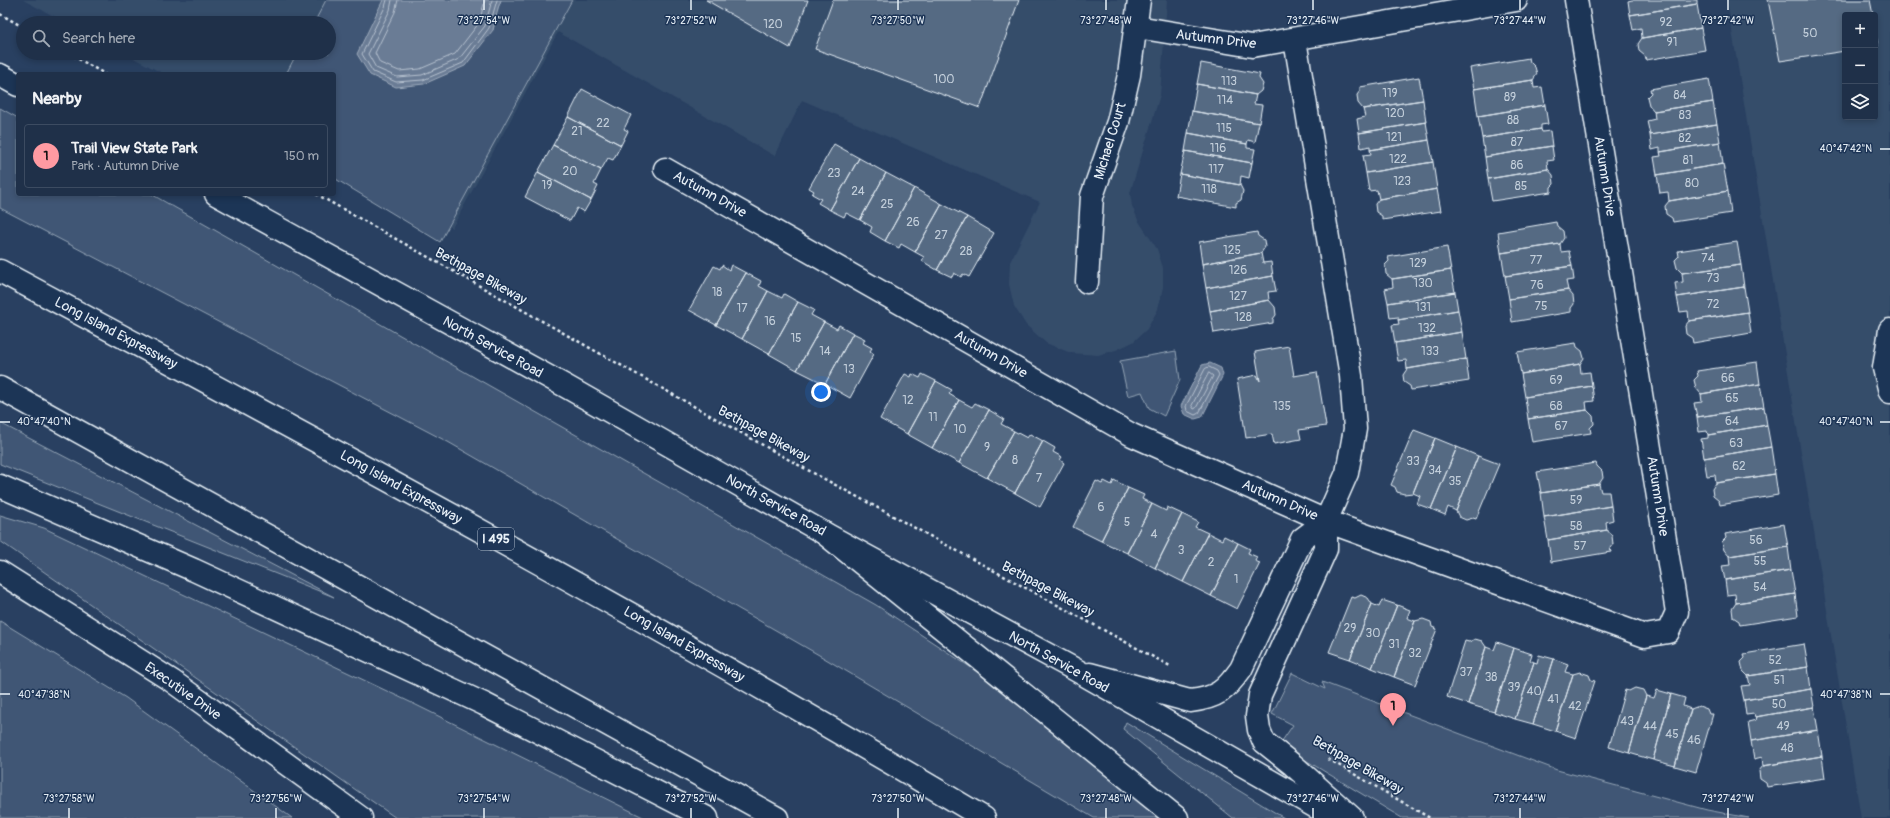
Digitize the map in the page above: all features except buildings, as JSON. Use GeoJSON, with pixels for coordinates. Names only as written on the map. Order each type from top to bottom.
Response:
{"type":"FeatureCollection","features":[{"type":"Feature","properties":{"kind":"main road","name":"Michael Court"},"geometry":{"type":"LineString","coordinates":[[1087,282],[1092,196],[1118,122],[1137,27],[1139,0]]}},
{"type":"Feature","properties":{"kind":"main road","name":"Autumn Drive"},"geometry":{"type":"LineString","coordinates":[[1137,27],[1252,46],[1295,40],[1516,0]]}},
{"type":"Feature","properties":{"kind":"main road","name":"Autumn Drive"},"geometry":{"type":"LineString","coordinates":[[665,169],[1132,434],[1326,521],[1645,636],[1668,632],[1677,612],[1576,0]]}},
{"type":"Feature","properties":{"kind":"main road","name":"Autumn Drive"},"geometry":{"type":"LineString","coordinates":[[1295,40],[1351,376],[1355,429],[1347,473],[1326,521],[1326,549],[1260,695],[1257,716],[1259,730],[1264,742],[1293,765],[1352,818]]}},
{"type":"Feature","properties":{"kind":"main road"},"geometry":{"type":"LineString","coordinates":[[0,75],[16,84]]}},
{"type":"Feature","properties":{"kind":"main road","name":"North Service Road"},"geometry":{"type":"LineString","coordinates":[[220,196],[567,387],[824,533],[1076,670],[1335,818]]}},
{"type":"Feature","properties":{"kind":"main road","name":"Long Island Expressway"},"geometry":{"type":"LineString","coordinates":[[0,271],[244,401],[613,603],[984,818]]}},
{"type":"Feature","properties":{"kind":"main road"},"geometry":{"type":"LineString","coordinates":[[1890,330],[1884,368],[1890,392]]}},
{"type":"Feature","properties":{"kind":"main road"},"geometry":{"type":"LineString","coordinates":[[0,388],[777,818]]}},
{"type":"Feature","properties":{"kind":"main road"},"geometry":{"type":"LineString","coordinates":[[0,486],[194,570],[484,704],[707,818]]}},
{"type":"Feature","properties":{"kind":"main road","name":"Autumn Drive"},"geometry":{"type":"LineString","coordinates":[[1076,670],[1190,701],[1206,699],[1220,694],[1231,683],[1241,669],[1302,539],[1326,521]]}},
{"type":"Feature","properties":{"kind":"main road"},"geometry":{"type":"LineString","coordinates":[[824,533],[1177,818]]}},
{"type":"Feature","properties":{"kind":"main road","name":"Executive Drive"},"geometry":{"type":"LineString","coordinates":[[0,572],[172,681],[361,818]]}},
{"type":"Feature","properties":{"kind":"path"},"geometry":{"type":"LineString","coordinates":[[0,14],[16,23]]}},
{"type":"Feature","properties":{"kind":"path"},"geometry":{"type":"LineString","coordinates":[[80,60],[101,72]]}},
{"type":"Feature","properties":{"kind":"path","name":"Bethpage Bikeway"},"geometry":{"type":"LineString","coordinates":[[320,196],[786,458],[1172,667]]}},
{"type":"Feature","properties":{"kind":"path","name":"Bethpage Bikeway"},"geometry":{"type":"LineString","coordinates":[[1323,756],[1430,818]]}},
{"type":"Feature","properties":{"kind":"shaded area"},"geometry":{"type":"Polygon","coordinates":[[[23,0],[1167,0],[1160,95],[1130,193],[1132,206],[1138,220],[1157,249],[1163,268],[1163,287],[1158,309],[1147,329],[1133,342],[1116,350],[1098,355],[1071,353],[1046,343],[1026,325],[1014,306],[1009,284],[1010,262],[1040,202],[802,100],[775,156],[558,32],[452,228],[356,174],[336,83],[336,72],[160,72],[137,60],[336,60],[336,16],[54,16],[23,0]]]}},
{"type":"Feature","properties":{"kind":"shaded area"},"geometry":{"type":"Polygon","coordinates":[[[326,0],[383,0],[382,6],[493,30],[501,0],[572,0],[440,242],[336,179],[336,72],[287,72],[293,60],[336,60],[336,16],[318,16],[326,0]]]}},
{"type":"Feature","properties":{"kind":"shaded area"},"geometry":{"type":"Polygon","coordinates":[[[1727,0],[1890,0],[1890,818],[1861,818],[1727,0]]]}},
{"type":"Feature","properties":{"kind":"shaded area"},"geometry":{"type":"Polygon","coordinates":[[[0,108],[16,117],[16,196],[155,196],[876,605],[1011,694],[1163,818],[1094,818],[819,655],[448,442],[0,208],[0,108]]]}},
{"type":"Feature","properties":{"kind":"shaded area"},"geometry":{"type":"Polygon","coordinates":[[[1176,351],[1180,380],[1164,416],[1149,408],[1142,392],[1128,396],[1120,361],[1176,351]]]}},
{"type":"Feature","properties":{"kind":"shaded area"},"geometry":{"type":"Polygon","coordinates":[[[0,423],[334,597],[0,464],[0,423]]]}},
{"type":"Feature","properties":{"kind":"shaded area"},"geometry":{"type":"Polygon","coordinates":[[[0,515],[44,528],[412,703],[645,818],[396,818],[0,541],[0,515]]]}},
{"type":"Feature","properties":{"kind":"shaded area"},"geometry":{"type":"Polygon","coordinates":[[[0,621],[126,698],[292,818],[0,818],[0,621]]]}},
{"type":"Feature","properties":{"kind":"shaded area"},"geometry":{"type":"Polygon","coordinates":[[[1292,673],[1325,689],[1322,682],[1557,770],[1707,810],[1749,818],[1402,818],[1292,752],[1282,741],[1293,725],[1272,714],[1292,673]]]}},
{"type":"Feature","properties":{"kind":"shaded area"},"geometry":{"type":"Polygon","coordinates":[[[1126,722],[1284,818],[1233,818],[1123,729],[1126,722]]]}},
{"type":"Feature","properties":{"kind":"water"},"geometry":{"type":"Polygon","coordinates":[[[383,0],[501,0],[493,30],[465,66],[424,84],[396,87],[370,75],[357,54],[383,0]]]}},
{"type":"Feature","properties":{"kind":"water"},"geometry":{"type":"Polygon","coordinates":[[[1210,363],[1221,368],[1223,375],[1202,417],[1195,419],[1184,414],[1181,406],[1202,365],[1210,363]]]}},
{"type":"Feature","properties":{"kind":"place","name":"Trail View State Park"},"geometry":{"type":"Point","coordinates":[1393,726]}}]}
